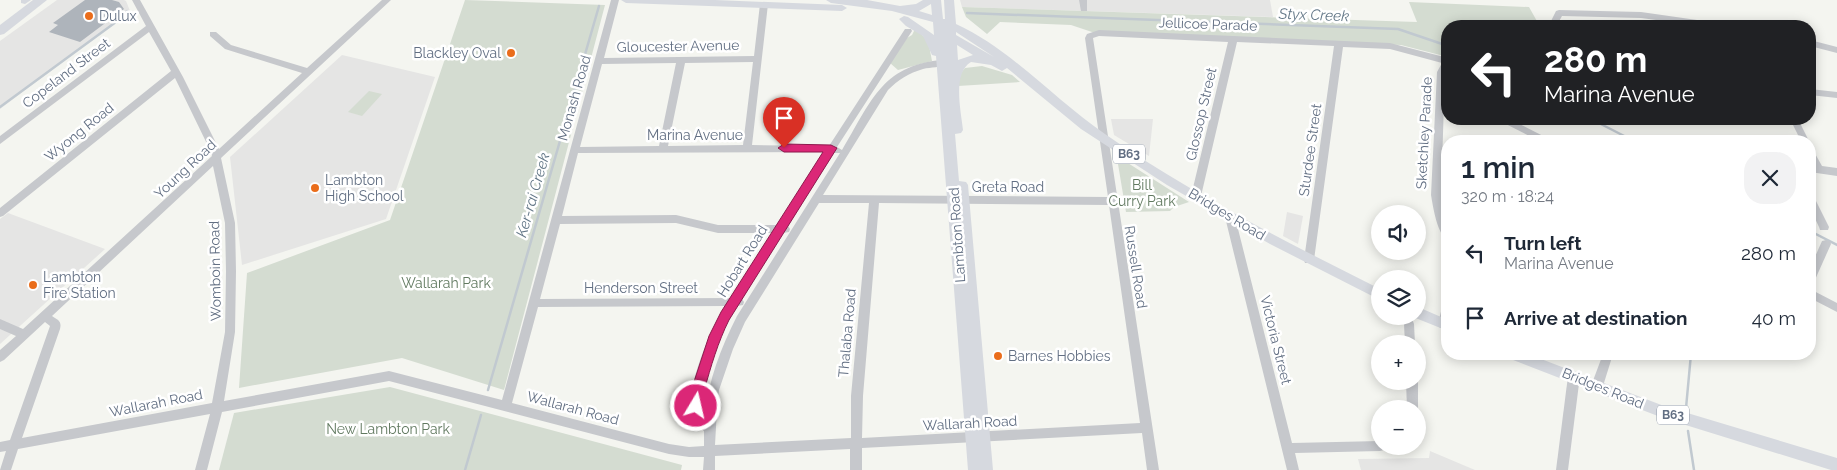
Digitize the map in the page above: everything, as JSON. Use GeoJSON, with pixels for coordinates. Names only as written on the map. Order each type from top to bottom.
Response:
{"type":"FeatureCollection","features":[{"type":"Feature","properties":{"kind":"highway"},"geometry":{"type":"LineString","coordinates":[[0,20],[26,0]]}},
{"type":"Feature","properties":{"kind":"highway"},"geometry":{"type":"LineString","coordinates":[[0,31],[41,0]]}},
{"type":"Feature","properties":{"kind":"main road","name":"B63"},"geometry":{"type":"LineString","coordinates":[[626,0],[849,8],[939,26]]}},
{"type":"Feature","properties":{"kind":"main road","name":"B63"},"geometry":{"type":"LineString","coordinates":[[831,0],[872,5],[951,30]]}},
{"type":"Feature","properties":{"kind":"main road"},"geometry":{"type":"LineString","coordinates":[[872,5],[880,3],[914,8],[925,4],[929,0]]}},
{"type":"Feature","properties":{"kind":"main road","name":"Lambton Road"},"geometry":{"type":"LineString","coordinates":[[936,0],[959,201]]}},
{"type":"Feature","properties":{"kind":"main road"},"geometry":{"type":"LineString","coordinates":[[950,0],[964,28],[972,37]]}},
{"type":"Feature","properties":{"kind":"main road","name":"Lambton Road"},"geometry":{"type":"LineString","coordinates":[[950,0],[959,201],[978,437],[986,470]]}},
{"type":"Feature","properties":{"kind":"main road"},"geometry":{"type":"LineString","coordinates":[[904,19],[920,27],[932,38],[937,55],[942,63]]}},
{"type":"Feature","properties":{"kind":"main road","name":"Bridges Road"},"geometry":{"type":"LineString","coordinates":[[951,30],[972,37],[1006,60],[1032,84],[1104,138],[1196,196],[1230,217],[1309,260],[1371,291]]}},
{"type":"Feature","properties":{"kind":"main road","name":"Bridges Road"},"geometry":{"type":"LineString","coordinates":[[951,30],[1001,67],[1032,84]]}},
{"type":"Feature","properties":{"kind":"main road"},"geometry":{"type":"LineString","coordinates":[[953,79],[957,67],[967,60],[983,59],[1001,67]]}},
{"type":"Feature","properties":{"kind":"main road"},"geometry":{"type":"LineString","coordinates":[[1426,317],[1441,323]]}},
{"type":"Feature","properties":{"kind":"main road","name":"Bridges Road"},"geometry":{"type":"LineString","coordinates":[[1530,360],[1663,412],[1837,465]]}},
{"type":"Feature","properties":{"kind":"main road","name":"Lambton Road"},"geometry":{"type":"LineString","coordinates":[[975,470],[978,437]]}},
{"type":"Feature","properties":{"kind":"street","name":"Womboin Road"},"geometry":{"type":"LineString","coordinates":[[136,0],[176,72],[215,150],[230,223],[232,271],[230,332],[217,407],[201,470]]}},
{"type":"Feature","properties":{"kind":"street","name":"Young Road"},"geometry":{"type":"LineString","coordinates":[[0,357],[387,0]]}},
{"type":"Feature","properties":{"kind":"street","name":"Monash Road"},"geometry":{"type":"LineString","coordinates":[[506,406],[615,0]]}},
{"type":"Feature","properties":{"kind":"street"},"geometry":{"type":"LineString","coordinates":[[748,149],[756,81],[756,59],[764,4]]}},
{"type":"Feature","properties":{"kind":"street"},"geometry":{"type":"LineString","coordinates":[[1556,20],[1559,13],[1641,15],[1676,20]]}},
{"type":"Feature","properties":{"kind":"street","name":"Copeland Street"},"geometry":{"type":"LineString","coordinates":[[0,141],[150,27]]}},
{"type":"Feature","properties":{"kind":"street","name":"Hobart Road"},"geometry":{"type":"LineString","coordinates":[[710,429],[699,418],[696,397],[715,336],[831,148],[908,31]]}},
{"type":"Feature","properties":{"kind":"street","name":"Jellicoe Parade"},"geometry":{"type":"LineString","coordinates":[[1089,38],[1095,33],[1339,43],[1399,48],[1441,59]]}},
{"type":"Feature","properties":{"kind":"street"},"geometry":{"type":"LineString","coordinates":[[213,34],[228,46],[309,72]]}},
{"type":"Feature","properties":{"kind":"street","name":"Russell Road"},"geometry":{"type":"LineString","coordinates":[[1089,38],[1153,470]]}},
{"type":"Feature","properties":{"kind":"street","name":"Glossop Street"},"geometry":{"type":"LineString","coordinates":[[1196,196],[1233,39]]}},
{"type":"Feature","properties":{"kind":"street","name":"Sturdee Street"},"geometry":{"type":"LineString","coordinates":[[1309,260],[1339,43]]}},
{"type":"Feature","properties":{"kind":"street"},"geometry":{"type":"LineString","coordinates":[[1816,45],[1837,50]]}},
{"type":"Feature","properties":{"kind":"street","name":"Gloucester Avenue"},"geometry":{"type":"LineString","coordinates":[[599,61],[756,59]]}},
{"type":"Feature","properties":{"kind":"street"},"geometry":{"type":"LineString","coordinates":[[663,149],[681,60]]}},
{"type":"Feature","properties":{"kind":"street"},"geometry":{"type":"LineString","coordinates":[[709,470],[712,398],[719,372],[734,334],[749,305],[879,95],[899,75],[930,64],[942,63]]}},
{"type":"Feature","properties":{"kind":"street"},"geometry":{"type":"LineString","coordinates":[[884,66],[899,75]]}},
{"type":"Feature","properties":{"kind":"street","name":"Wyong Road"},"geometry":{"type":"LineString","coordinates":[[0,213],[176,72]]}},
{"type":"Feature","properties":{"kind":"street"},"geometry":{"type":"LineString","coordinates":[[1816,93],[1837,95]]}},
{"type":"Feature","properties":{"kind":"street","name":"Sketchley Parade"},"geometry":{"type":"LineString","coordinates":[[1441,122],[1436,203],[1441,217]]}},
{"type":"Feature","properties":{"kind":"street"},"geometry":{"type":"LineString","coordinates":[[1515,125],[1534,135]]}},
{"type":"Feature","properties":{"kind":"street","name":"Marina Avenue"},"geometry":{"type":"LineString","coordinates":[[574,150],[831,148],[845,152]]}},
{"type":"Feature","properties":{"kind":"street"},"geometry":{"type":"LineString","coordinates":[[1437,164],[1441,166]]}},
{"type":"Feature","properties":{"kind":"street"},"geometry":{"type":"LineString","coordinates":[[1816,169],[1837,172]]}},
{"type":"Feature","properties":{"kind":"street","name":"Greta Road"},"geometry":{"type":"LineString","coordinates":[[815,199],[1112,201]]}},
{"type":"Feature","properties":{"kind":"street","name":"Thalaba Road"},"geometry":{"type":"LineString","coordinates":[[856,470],[857,396],[874,200]]}},
{"type":"Feature","properties":{"kind":"street"},"geometry":{"type":"LineString","coordinates":[[1816,211],[1824,228]]}},
{"type":"Feature","properties":{"kind":"street","name":"Victoria Street"},"geometry":{"type":"LineString","coordinates":[[1230,217],[1293,470]]}},
{"type":"Feature","properties":{"kind":"street"},"geometry":{"type":"LineString","coordinates":[[556,220],[676,219],[718,229],[781,228],[795,232]]}},
{"type":"Feature","properties":{"kind":"street"},"geometry":{"type":"LineString","coordinates":[[1816,266],[1826,244]]}},
{"type":"Feature","properties":{"kind":"street"},"geometry":{"type":"LineString","coordinates":[[1816,296],[1837,308]]}},
{"type":"Feature","properties":{"kind":"street","name":"Henderson Street"},"geometry":{"type":"LineString","coordinates":[[533,303],[735,301],[749,305]]}},
{"type":"Feature","properties":{"kind":"street"},"geometry":{"type":"LineString","coordinates":[[4,470],[55,329],[56,324],[53,320],[44,316]]}},
{"type":"Feature","properties":{"kind":"street"},"geometry":{"type":"LineString","coordinates":[[0,324],[24,335]]}},
{"type":"Feature","properties":{"kind":"street"},"geometry":{"type":"LineString","coordinates":[[1597,386],[1606,360]]}},
{"type":"Feature","properties":{"kind":"street","name":"Wallarah Road"},"geometry":{"type":"LineString","coordinates":[[0,447],[389,376],[674,450],[709,452],[1147,428]]}},
{"type":"Feature","properties":{"kind":"street"},"geometry":{"type":"LineString","coordinates":[[1562,470],[1574,376]]}},
{"type":"Feature","properties":{"kind":"street"},"geometry":{"type":"LineString","coordinates":[[1287,448],[1371,446]]}},
{"type":"Feature","properties":{"kind":"shaded area"},"geometry":{"type":"Polygon","coordinates":[[[57,0],[124,0],[130,11],[0,109],[0,41],[57,0]]]}},
{"type":"Feature","properties":{"kind":"shaded area"},"geometry":{"type":"Polygon","coordinates":[[[960,0],[1270,0],[1273,17],[962,7],[960,0]]]}},
{"type":"Feature","properties":{"kind":"shaded area","name":"Lambton High School"},"geometry":{"type":"Polygon","coordinates":[[[342,55],[435,77],[386,219],[242,265],[230,157],[342,55]]]}},
{"type":"Feature","properties":{"kind":"shaded area"},"geometry":{"type":"Polygon","coordinates":[[[1111,119],[1153,119],[1149,156],[1114,135],[1111,119]]]}},
{"type":"Feature","properties":{"kind":"shaded area"},"geometry":{"type":"Polygon","coordinates":[[[1287,212],[1303,216],[1298,244],[1283,236],[1287,212]]]}},
{"type":"Feature","properties":{"kind":"shaded area"},"geometry":{"type":"Polygon","coordinates":[[[8,213],[105,249],[0,344],[0,219],[8,213]]]}},
{"type":"Feature","properties":{"kind":"shaded area"},"geometry":{"type":"Polygon","coordinates":[[[1430,451],[1475,470],[1361,470],[1358,459],[1429,458],[1430,451]]]}},
{"type":"Feature","properties":{"kind":"green space","name":"Wallarah Park"},"geometry":{"type":"Polygon","coordinates":[[[465,0],[605,5],[504,390],[402,358],[239,388],[247,273],[390,220],[465,0]]]}},
{"type":"Feature","properties":{"kind":"green space"},"geometry":{"type":"Polygon","coordinates":[[[1409,2],[1529,7],[1536,20],[1441,20],[1441,55],[1401,45],[1092,32],[1071,25],[1000,22],[987,34],[966,17],[962,7],[1417,22],[1409,2]]]}},
{"type":"Feature","properties":{"kind":"green space"},"geometry":{"type":"Polygon","coordinates":[[[915,29],[928,40],[932,61],[898,70],[890,63],[915,29]]]}},
{"type":"Feature","properties":{"kind":"green space"},"geometry":{"type":"Polygon","coordinates":[[[982,66],[1012,75],[1020,82],[958,86],[956,79],[965,68],[982,66]]]}},
{"type":"Feature","properties":{"kind":"green space"},"geometry":{"type":"Polygon","coordinates":[[[369,91],[382,94],[362,116],[348,112],[369,91]]]}},
{"type":"Feature","properties":{"kind":"green space","name":"Bill Curry Park"},"geometry":{"type":"Polygon","coordinates":[[[1120,158],[1189,202],[1174,207],[1170,211],[1126,212],[1118,164],[1120,158]]]}},
{"type":"Feature","properties":{"kind":"green space","name":"New Lambton Park"},"geometry":{"type":"Polygon","coordinates":[[[390,387],[682,465],[681,470],[219,470],[234,413],[390,387]]]}},
{"type":"Feature","properties":{"kind":"building","name":"Dulux"},"geometry":{"type":"Polygon","coordinates":[[[85,0],[112,0],[119,2],[124,9],[80,42],[49,32],[58,25],[53,23],[85,0]]]}},
{"type":"Feature","properties":{"kind":"waterway","name":"Ker-rai Creek"},"geometry":{"type":"LineString","coordinates":[[488,390],[599,6]]}},
{"type":"Feature","properties":{"kind":"waterway"},"geometry":{"type":"LineString","coordinates":[[0,107],[120,19],[127,11]]}},
{"type":"Feature","properties":{"kind":"waterway","name":"Styx Creek"},"geometry":{"type":"LineString","coordinates":[[967,13],[1398,29],[1441,44]]}},
{"type":"Feature","properties":{"kind":"waterway","name":"Styx Creek"},"geometry":{"type":"LineString","coordinates":[[1603,125],[1622,135]]}},
{"type":"Feature","properties":{"kind":"waterway","name":"Styx Creek"},"geometry":{"type":"LineString","coordinates":[[1816,234],[1837,245]]}},
{"type":"Feature","properties":{"kind":"waterway"},"geometry":{"type":"LineString","coordinates":[[1686,408],[1690,360]]}},
{"type":"Feature","properties":{"kind":"waterway","name":"Ker-rai Creek"},"geometry":{"type":"LineString","coordinates":[[465,470],[481,415]]}},
{"type":"Feature","properties":{"kind":"waterway"},"geometry":{"type":"LineString","coordinates":[[1688,431],[1694,470]]}},
{"type":"Feature","properties":{"kind":"place","name":"Dulux"},"geometry":{"type":"Point","coordinates":[89,16]}},
{"type":"Feature","properties":{"kind":"place","name":"Blackley Oval"},"geometry":{"type":"Point","coordinates":[511,53]}},
{"type":"Feature","properties":{"kind":"place","name":"Lambton High School"},"geometry":{"type":"Point","coordinates":[315,188]}},
{"type":"Feature","properties":{"kind":"place","name":"Lambton Fire Station"},"geometry":{"type":"Point","coordinates":[33,285]}},
{"type":"Feature","properties":{"kind":"place","name":"Barnes Hobbies"},"geometry":{"type":"Point","coordinates":[998,356]}},
{"type":"Feature","properties":{"kind":"route"},"geometry":{"type":"LineString","coordinates":[[696,406],[696,397],[704,370],[715,336],[725,316],[831,148],[784,148]]}}]}
